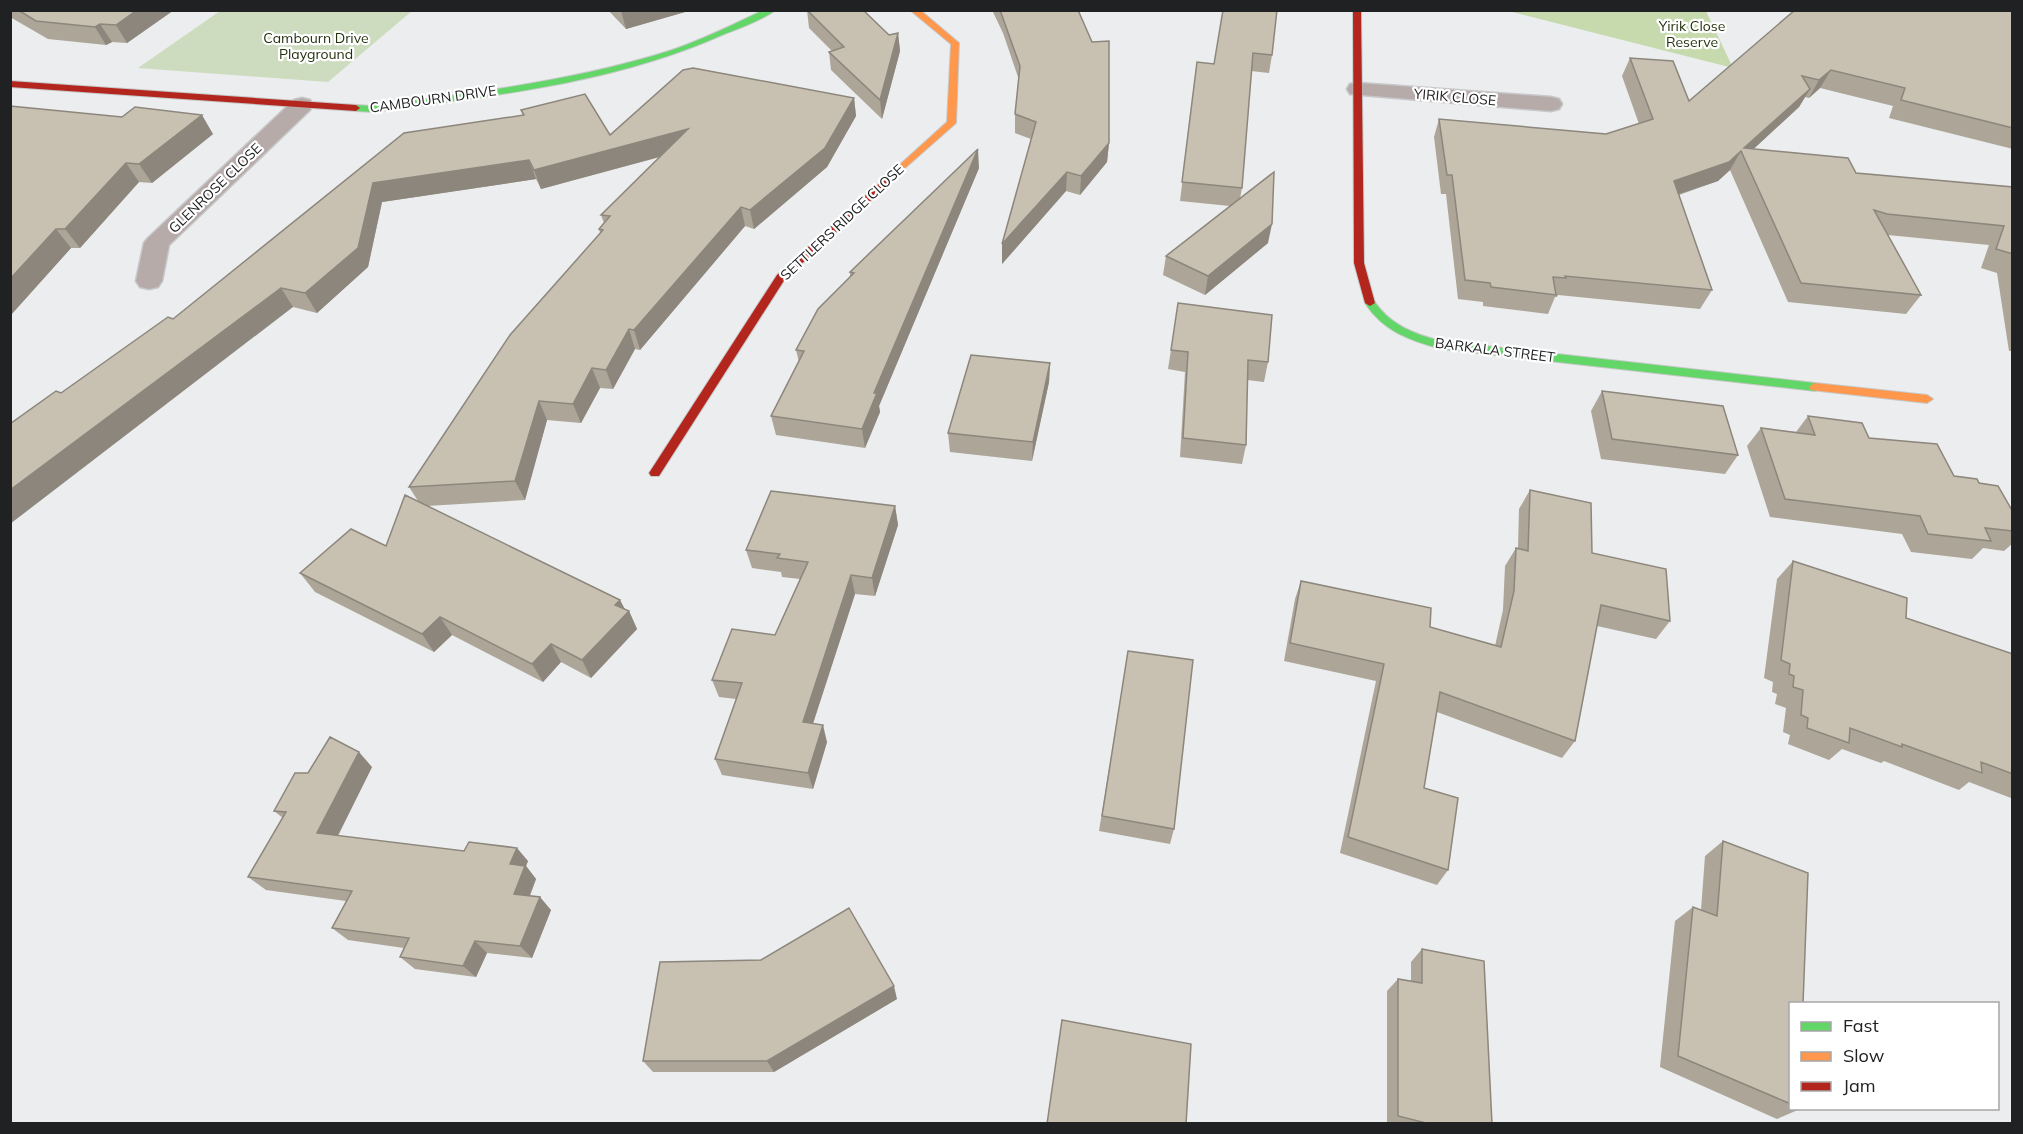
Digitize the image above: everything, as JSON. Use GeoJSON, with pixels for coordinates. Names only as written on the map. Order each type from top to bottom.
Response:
{"type":"FeatureCollection","features":[{"type":"Feature","properties":{"kind":"street","name":"CAMBOURN DRIVE"},"geometry":{"type":"LineString","coordinates":[[10,84],[372,109],[475,95],[591,74],[676,51],[772,10]]}},
{"type":"Feature","properties":{"kind":"street","name":"SETTLERS RIDGE CLOSE"},"geometry":{"type":"LineString","coordinates":[[655,473],[781,277],[951,123],[955,43],[914,10]]}},
{"type":"Feature","properties":{"kind":"street","name":"BARKALA STREET"},"geometry":{"type":"LineString","coordinates":[[1357,10],[1359,263],[1366,299],[1375,313],[1388,326],[1412,337],[1441,345],[1927,399]]}},
{"type":"Feature","properties":{"kind":"street","name":"YIRIK CLOSE"},"geometry":{"type":"LineString","coordinates":[[1358,89],[1551,104]]}},
{"type":"Feature","properties":{"kind":"street","name":"GLENROSE CLOSE"},"geometry":{"type":"LineString","coordinates":[[149,281],[157,243],[302,105]]}},
{"type":"Feature","properties":{"kind":"green space","name":"Cambourn Drive Playground"},"geometry":{"type":"Polygon","coordinates":[[[220,11],[412,11],[328,82],[138,68],[220,11]]]}},
{"type":"Feature","properties":{"kind":"green space","name":"Yirik Close Reserve"},"geometry":{"type":"Polygon","coordinates":[[[1508,11],[1706,11],[1733,68],[1508,11]]]}},
{"type":"Feature","properties":{"kind":"building"},"geometry":{"type":"Polygon","coordinates":[[[18,10],[137,10],[116,25],[100,24],[95,27],[36,21],[18,10]]]}},
{"type":"Feature","properties":{"kind":"building"},"geometry":{"type":"Polygon","coordinates":[[[807,10],[863,10],[889,35],[898,33],[880,100],[829,52],[844,47],[807,10]]]}},
{"type":"Feature","properties":{"kind":"building"},"geometry":{"type":"Polygon","coordinates":[[[1000,10],[1078,10],[1092,42],[1109,41],[1109,143],[1081,176],[1067,172],[1002,244],[1036,122],[1015,114],[1020,66],[1000,10]]]}},
{"type":"Feature","properties":{"kind":"building"},"geometry":{"type":"Polygon","coordinates":[[[1223,10],[1277,10],[1272,55],[1253,53],[1242,188],[1182,182],[1197,62],[1214,64],[1223,10]]]}},
{"type":"Feature","properties":{"kind":"building"},"geometry":{"type":"Polygon","coordinates":[[[1795,10],[2013,10],[2013,128],[1901,100],[1905,88],[1831,70],[1819,80],[1802,76],[1810,89],[1744,148],[1848,158],[1856,173],[2013,187],[2013,254],[1996,249],[2004,226],[1887,214],[1874,210],[1921,295],[1801,283],[1741,151],[1729,162],[1674,181],[1712,290],[1565,276],[1566,278],[1553,277],[1556,295],[1491,287],[1490,283],[1465,280],[1452,175],[1447,175],[1439,119],[1606,134],[1653,119],[1630,58],[1673,61],[1689,101],[1795,10]]]}},
{"type":"Feature","properties":{"kind":"building"},"geometry":{"type":"Polygon","coordinates":[[[693,68],[854,98],[825,148],[750,210],[741,207],[634,330],[629,329],[606,370],[592,368],[573,404],[539,401],[515,481],[409,487],[510,335],[603,230],[599,229],[610,216],[601,215],[688,129],[534,170],[529,160],[373,183],[358,248],[305,293],[281,288],[10,490],[10,424],[56,391],[61,393],[168,317],[173,319],[404,133],[524,115],[521,110],[585,94],[610,135],[683,70],[693,68]]]}},
{"type":"Feature","properties":{"kind":"building"},"geometry":{"type":"Polygon","coordinates":[[[10,106],[122,117],[135,107],[202,115],[139,164],[126,163],[65,229],[56,229],[10,279],[10,106]]]}},
{"type":"Feature","properties":{"kind":"building"},"geometry":{"type":"Polygon","coordinates":[[[978,149],[874,393],[877,393],[862,429],[771,416],[804,351],[796,350],[818,309],[854,273],[850,272],[978,149]]]}},
{"type":"Feature","properties":{"kind":"building"},"geometry":{"type":"Polygon","coordinates":[[[1274,172],[1272,224],[1208,276],[1166,256],[1274,172]]]}},
{"type":"Feature","properties":{"kind":"building"},"geometry":{"type":"Polygon","coordinates":[[[1178,303],[1272,315],[1268,362],[1248,360],[1246,445],[1183,438],[1188,352],[1171,350],[1178,303]]]}},
{"type":"Feature","properties":{"kind":"building"},"geometry":{"type":"Polygon","coordinates":[[[971,355],[1050,363],[1033,442],[948,433],[971,355]]]}},
{"type":"Feature","properties":{"kind":"building"},"geometry":{"type":"Polygon","coordinates":[[[1602,391],[1723,406],[1738,455],[1612,439],[1602,391]]]}},
{"type":"Feature","properties":{"kind":"building"},"geometry":{"type":"Polygon","coordinates":[[[1808,416],[1862,423],[1869,438],[1937,444],[1954,476],[1977,479],[1979,483],[1998,486],[2013,512],[2013,531],[1985,528],[1991,541],[1928,534],[1920,516],[1785,499],[1761,428],[1815,435],[1808,416]]]}},
{"type":"Feature","properties":{"kind":"building"},"geometry":{"type":"Polygon","coordinates":[[[1530,490],[1591,503],[1592,553],[1666,569],[1670,621],[1601,605],[1575,741],[1440,692],[1424,788],[1458,798],[1448,870],[1348,837],[1384,664],[1290,643],[1301,581],[1431,608],[1430,627],[1501,647],[1514,591],[1516,548],[1528,551],[1530,490]]]}},
{"type":"Feature","properties":{"kind":"building"},"geometry":{"type":"Polygon","coordinates":[[[771,491],[895,506],[872,578],[851,575],[803,722],[823,725],[808,773],[715,759],[742,683],[712,680],[732,629],[775,635],[808,562],[777,558],[780,554],[746,550],[771,491]]]}},
{"type":"Feature","properties":{"kind":"building"},"geometry":{"type":"Polygon","coordinates":[[[405,495],[620,600],[615,605],[629,611],[582,660],[551,644],[532,664],[440,617],[422,634],[300,573],[351,529],[386,546],[405,495]]]}},
{"type":"Feature","properties":{"kind":"building"},"geometry":{"type":"Polygon","coordinates":[[[1793,561],[1907,598],[1906,618],[2013,654],[2013,774],[1981,762],[1982,773],[1850,728],[1849,743],[1807,728],[1808,718],[1801,715],[1803,690],[1793,687],[1794,676],[1789,674],[1790,664],[1781,660],[1793,561]]]}},
{"type":"Feature","properties":{"kind":"building"},"geometry":{"type":"Polygon","coordinates":[[[1128,651],[1193,660],[1174,829],[1102,816],[1128,651]]]}},
{"type":"Feature","properties":{"kind":"building"},"geometry":{"type":"Polygon","coordinates":[[[330,737],[359,752],[317,833],[464,851],[469,842],[517,848],[510,864],[525,866],[514,894],[540,897],[520,946],[475,941],[463,966],[400,957],[409,938],[332,928],[352,891],[248,877],[286,812],[274,811],[295,773],[308,773],[330,737]]]}},
{"type":"Feature","properties":{"kind":"building"},"geometry":{"type":"Polygon","coordinates":[[[1723,841],[1808,873],[1803,1002],[1789,1002],[1789,1103],[1678,1056],[1693,907],[1717,916],[1723,841]]]}},
{"type":"Feature","properties":{"kind":"building"},"geometry":{"type":"Polygon","coordinates":[[[849,908],[894,986],[767,1061],[643,1061],[660,962],[761,960],[849,908]]]}},
{"type":"Feature","properties":{"kind":"building"},"geometry":{"type":"Polygon","coordinates":[[[1422,949],[1484,961],[1492,1124],[1430,1124],[1398,1116],[1398,979],[1422,983],[1422,949]]]}},
{"type":"Feature","properties":{"kind":"building"},"geometry":{"type":"Polygon","coordinates":[[[1062,1020],[1191,1044],[1186,1124],[1047,1124],[1062,1020]]]}},
{"type":"Feature","properties":{"kind":"traffic: fast"},"geometry":{"type":"LineString","coordinates":[[356,108],[372,109],[487,93],[602,72],[688,47],[772,10]]}},
{"type":"Feature","properties":{"kind":"traffic: fast"},"geometry":{"type":"LineString","coordinates":[[1370,303],[1383,320],[1392,326],[1410,335],[1441,345],[1815,387]]}},
{"type":"Feature","properties":{"kind":"traffic: slow"},"geometry":{"type":"LineString","coordinates":[[897,172],[951,123],[955,43],[914,10]]}},
{"type":"Feature","properties":{"kind":"traffic: slow"},"geometry":{"type":"LineString","coordinates":[[1815,387],[1927,399]]}},
{"type":"Feature","properties":{"kind":"traffic: jam"},"geometry":{"type":"LineString","coordinates":[[1357,10],[1359,263],[1370,303]]}},
{"type":"Feature","properties":{"kind":"traffic: jam"},"geometry":{"type":"LineString","coordinates":[[10,84],[356,108]]}},
{"type":"Feature","properties":{"kind":"traffic: jam"},"geometry":{"type":"LineString","coordinates":[[655,473],[781,277],[897,172]]}}]}
